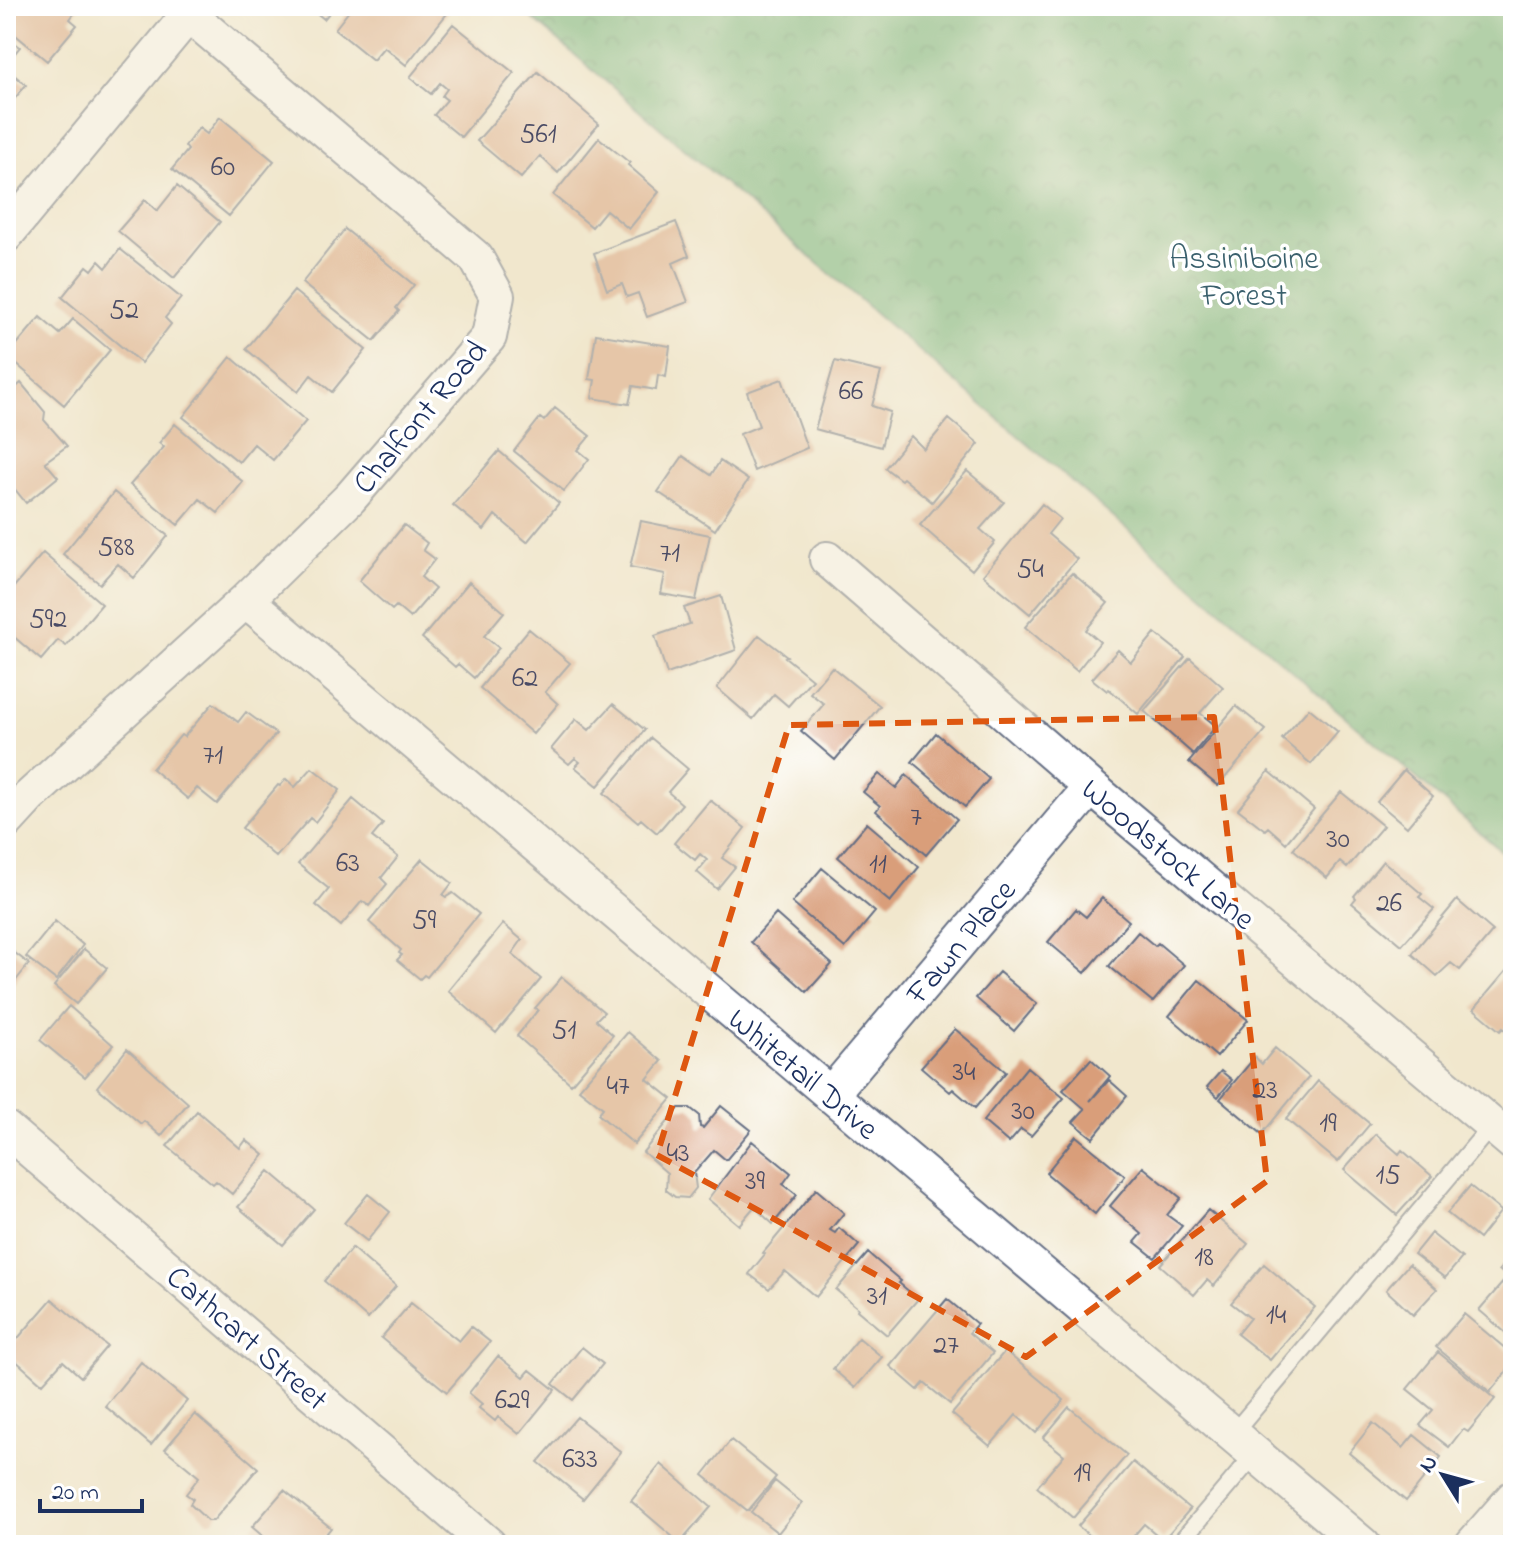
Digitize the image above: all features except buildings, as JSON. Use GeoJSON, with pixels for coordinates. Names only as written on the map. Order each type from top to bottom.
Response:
{"type":"FeatureCollection","features":[{"type":"Feature","properties":{"kind":"street"},"geometry":{"type":"LineString","coordinates":[[6,235],[184,10]]}},
{"type":"Feature","properties":{"kind":"street","name":"Chalfont Road"},"geometry":{"type":"LineString","coordinates":[[6,822],[29,797],[246,600],[350,498],[489,337],[497,296],[476,258],[184,10]]}},
{"type":"Feature","properties":{"kind":"street","name":"Woodstock Lane"},"geometry":{"type":"LineString","coordinates":[[827,559],[1091,787],[1503,1134]]}},
{"type":"Feature","properties":{"kind":"street","name":"Whitetail Drive"},"geometry":{"type":"LineString","coordinates":[[246,600],[1363,1545]]}},
{"type":"Feature","properties":{"kind":"street","name":"Fawn Place"},"geometry":{"type":"LineString","coordinates":[[830,1095],[1091,787]]}},
{"type":"Feature","properties":{"kind":"street","name":"Cathcart Street"},"geometry":{"type":"LineString","coordinates":[[6,1129],[489,1545]]}},
{"type":"Feature","properties":{"kind":"street"},"geometry":{"type":"LineString","coordinates":[[1472,1545],[1513,1498]]}},
{"type":"Feature","properties":{"kind":"lane"},"geometry":{"type":"LineString","coordinates":[[1178,1545],[1243,1444],[1503,1134]]}},
{"type":"Feature","properties":{"kind":"highlighted area"},"geometry":{"type":"Polygon","coordinates":[[[1214,717],[1267,1181],[1026,1357],[657,1155],[789,725],[1214,717]]]}},
{"type":"Feature","properties":{"kind":"green space","name":"Assiniboine Forest"},"geometry":{"type":"Polygon","coordinates":[[[518,6],[1513,6],[1513,861],[518,6]]]}}]}
